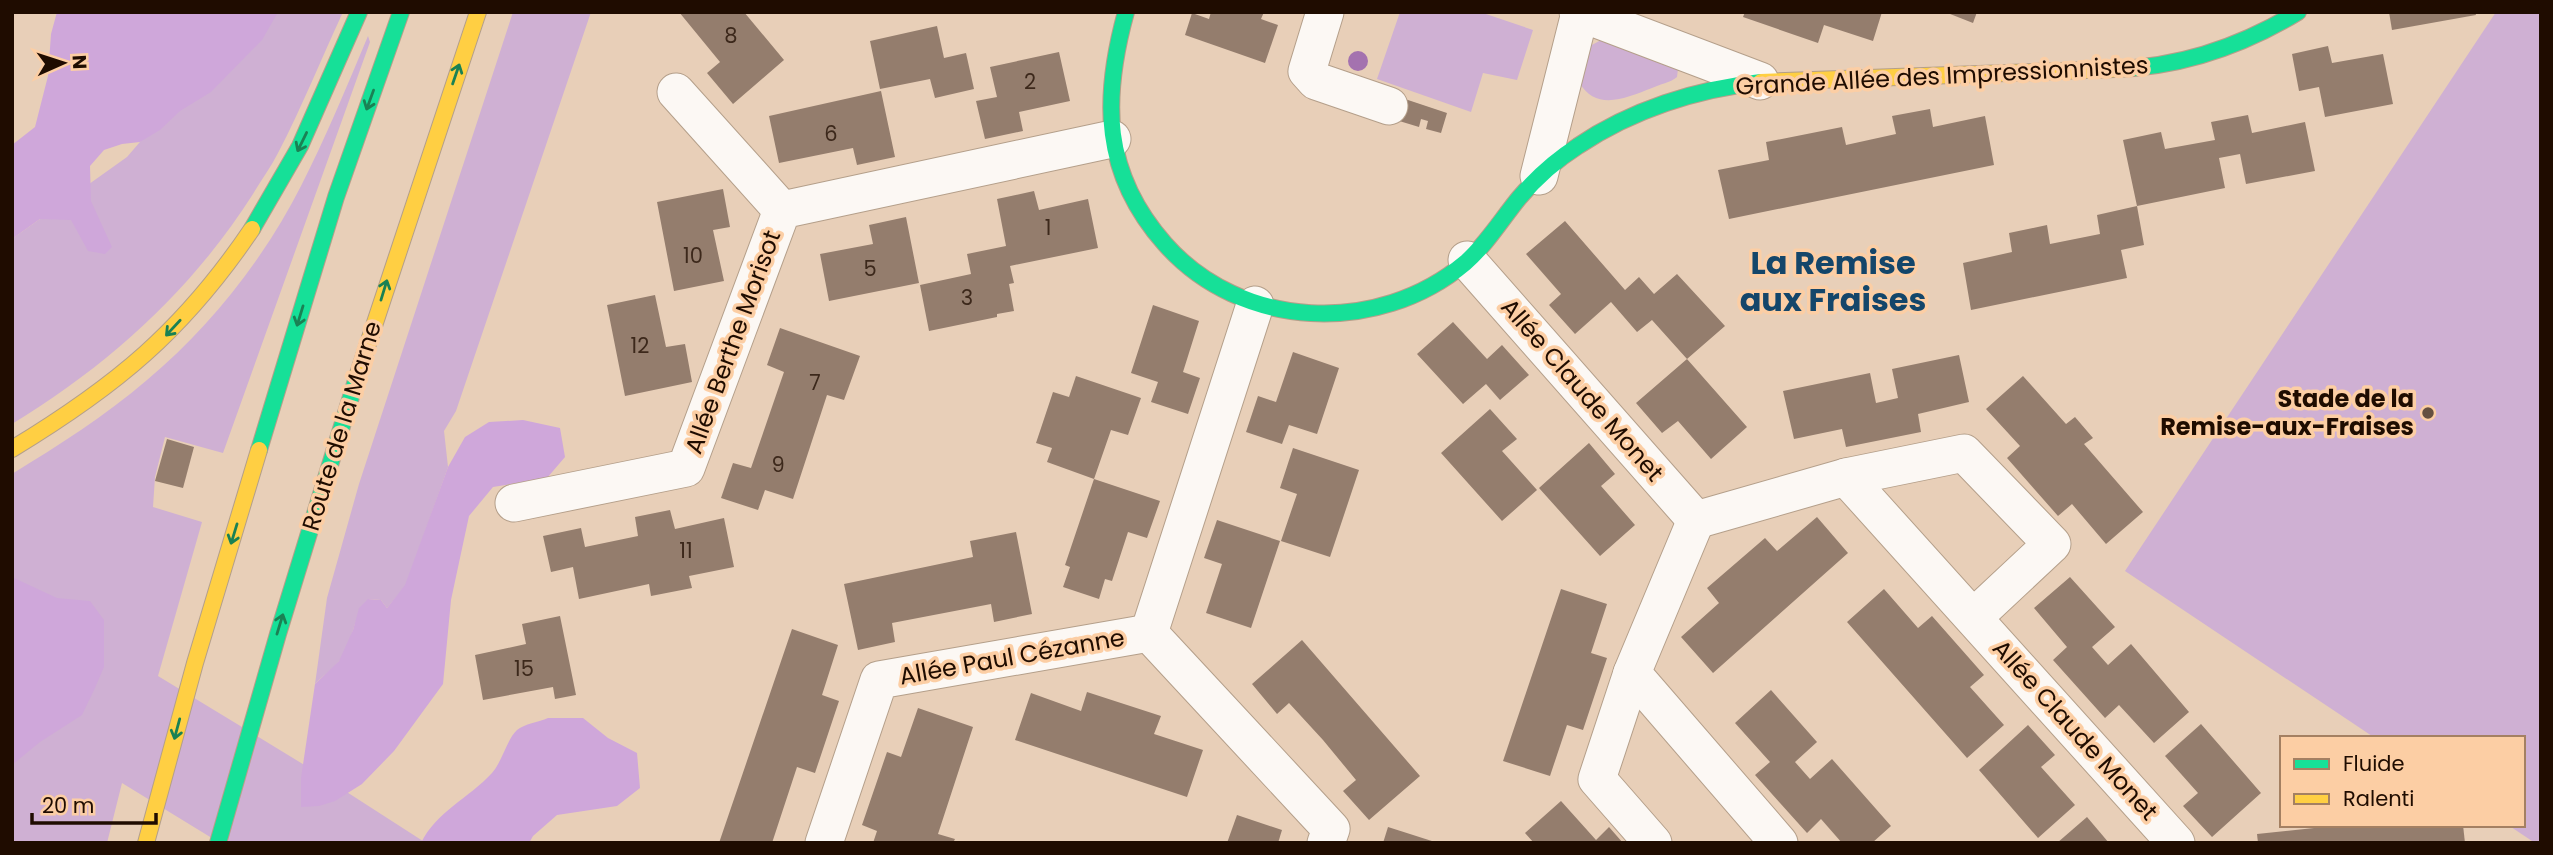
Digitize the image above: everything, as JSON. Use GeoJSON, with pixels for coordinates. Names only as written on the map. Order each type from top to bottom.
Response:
{"type":"FeatureCollection","features":[{"type":"Feature","properties":{"kind":"main road"},"geometry":{"type":"LineString","coordinates":[[12,449],[68,415],[159,344],[232,261],[295,156],[333,78],[359,12]]}},
{"type":"Feature","properties":{"kind":"main road"},"geometry":{"type":"LineString","coordinates":[[146,843],[195,663],[336,197],[401,12]]}},
{"type":"Feature","properties":{"kind":"main road","name":"Route de la Marne"},"geometry":{"type":"LineString","coordinates":[[218,843],[260,689],[396,252],[478,12]]}},
{"type":"Feature","properties":{"kind":"main road","name":"Grande Allée des Impressionnistes"},"geometry":{"type":"LineString","coordinates":[[1126,12],[1115,44],[1109,122],[1128,193],[1177,258],[1213,285],[1255,305],[1314,315],[1368,310],[1406,299],[1440,282],[1467,260],[1539,176],[1579,146],[1631,116],[1689,96],[1760,81],[2139,68],[2215,52],[2250,38],[2298,12]]}},
{"type":"Feature","properties":{"kind":"street"},"geometry":{"type":"LineString","coordinates":[[1325,12],[1307,71],[1316,81],[1389,106]]}},
{"type":"Feature","properties":{"kind":"street"},"geometry":{"type":"LineString","coordinates":[[1539,176],[1579,13],[1760,81]]}},
{"type":"Feature","properties":{"kind":"street","name":"Allée Berthe Morisot"},"geometry":{"type":"LineString","coordinates":[[676,92],[782,210]]}},
{"type":"Feature","properties":{"kind":"street","name":"Allée Berthe Morisot"},"geometry":{"type":"LineString","coordinates":[[782,210],[1112,139]]}},
{"type":"Feature","properties":{"kind":"street","name":"Allée Berthe Morisot"},"geometry":{"type":"LineString","coordinates":[[514,503],[686,468],[782,210]]}},
{"type":"Feature","properties":{"kind":"street","name":"Allée Claude Monet"},"geometry":{"type":"LineString","coordinates":[[1467,260],[1696,520],[1846,477],[1964,453],[2052,544],[1974,617]]}},
{"type":"Feature","properties":{"kind":"street","name":"Allée Paul Cézanne"},"geometry":{"type":"LineString","coordinates":[[1149,632],[1255,305]]}},
{"type":"Feature","properties":{"kind":"street","name":"Allée Claude Monet"},"geometry":{"type":"LineString","coordinates":[[1846,477],[2176,843]]}},
{"type":"Feature","properties":{"kind":"street"},"geometry":{"type":"LineString","coordinates":[[1653,843],[1597,779],[1632,673],[1696,520]]}},
{"type":"Feature","properties":{"kind":"street","name":"Allée Paul Cézanne"},"geometry":{"type":"LineString","coordinates":[[824,843],[879,680],[1149,632]]}},
{"type":"Feature","properties":{"kind":"street","name":"Allée Paul Cézanne"},"geometry":{"type":"LineString","coordinates":[[1149,632],[1331,829],[1326,843]]}},
{"type":"Feature","properties":{"kind":"street"},"geometry":{"type":"LineString","coordinates":[[1632,673],[1769,840]]}},
{"type":"Feature","properties":{"kind":"shaded area"},"geometry":{"type":"Polygon","coordinates":[[[57,12],[278,12],[262,40],[211,92],[180,111],[160,130],[140,142],[104,150],[90,166],[91,201],[112,247],[105,254],[88,251],[71,220],[40,219],[12,239],[12,145],[35,127],[48,76],[51,34],[57,12]]]}},
{"type":"Feature","properties":{"kind":"shaded area"},"geometry":{"type":"Polygon","coordinates":[[[252,12],[343,12],[272,163],[229,229],[176,293],[115,351],[82,377],[12,424],[12,239],[127,157],[252,12]]]}},
{"type":"Feature","properties":{"kind":"shaded area"},"geometry":{"type":"Polygon","coordinates":[[[513,12],[591,12],[456,411],[444,431],[448,467],[406,585],[387,608],[381,600],[369,599],[359,613],[345,653],[315,684],[327,598],[359,484],[513,12]]]}},
{"type":"Feature","properties":{"kind":"shaded area"},"geometry":{"type":"Polygon","coordinates":[[[1400,12],[1480,12],[1533,30],[1517,80],[1483,73],[1471,112],[1377,79],[1400,12]]]}},
{"type":"Feature","properties":{"kind":"shaded area","name":"Stade de la Remise-aux-Fraises"},"geometry":{"type":"Polygon","coordinates":[[[2496,12],[2541,12],[2541,843],[2535,843],[2511,827],[2525,827],[2525,736],[2372,736],[2125,571],[2496,12]]]}},
{"type":"Feature","properties":{"kind":"shaded area"},"geometry":{"type":"Polygon","coordinates":[[[368,36],[370,42],[223,453],[165,437],[155,477],[153,507],[202,522],[158,676],[426,843],[220,843],[122,783],[107,843],[12,843],[12,474],[81,430],[131,393],[192,338],[233,291],[270,240],[301,186],[368,36]]]}},
{"type":"Feature","properties":{"kind":"shaded area"},"geometry":{"type":"Polygon","coordinates":[[[1603,39],[1678,69],[1677,77],[1632,96],[1612,100],[1594,97],[1579,82],[1590,46],[1603,39]]]}},
{"type":"Feature","properties":{"kind":"shaded area"},"geometry":{"type":"Polygon","coordinates":[[[523,420],[560,428],[565,457],[547,478],[493,487],[469,516],[451,600],[443,684],[394,751],[362,784],[335,801],[319,806],[301,807],[301,778],[315,684],[339,661],[353,630],[359,608],[368,599],[381,600],[387,608],[405,585],[448,467],[465,437],[489,422],[523,420]]]}},
{"type":"Feature","properties":{"kind":"shaded area"},"geometry":{"type":"Polygon","coordinates":[[[12,577],[57,598],[90,601],[104,620],[104,667],[82,715],[40,742],[12,765],[12,577]]]}},
{"type":"Feature","properties":{"kind":"shaded area"},"geometry":{"type":"Polygon","coordinates":[[[548,718],[583,718],[608,738],[637,753],[640,788],[617,806],[557,815],[533,836],[529,843],[421,843],[435,822],[492,773],[517,730],[548,718]]]}},
{"type":"Feature","properties":{"kind":"building"},"geometry":{"type":"Polygon","coordinates":[[[679,12],[744,12],[784,60],[733,104],[707,73],[720,62],[679,12]]]}},
{"type":"Feature","properties":{"kind":"building"},"geometry":{"type":"Polygon","coordinates":[[[1211,12],[1264,12],[1261,19],[1278,25],[1265,63],[1185,35],[1192,13],[1209,19],[1211,12]]]}},
{"type":"Feature","properties":{"kind":"building"},"geometry":{"type":"Polygon","coordinates":[[[1745,12],[1882,12],[1873,41],[1824,25],[1818,43],[1743,17],[1745,12]]]}},
{"type":"Feature","properties":{"kind":"building"},"geometry":{"type":"Polygon","coordinates":[[[1945,12],[1977,12],[1973,23],[1945,12]]]}},
{"type":"Feature","properties":{"kind":"building"},"geometry":{"type":"Polygon","coordinates":[[[2389,12],[2475,12],[2476,15],[2392,30],[2389,12]]]}},
{"type":"Feature","properties":{"kind":"building"},"geometry":{"type":"Polygon","coordinates":[[[937,26],[944,58],[966,53],[974,89],[935,98],[930,79],[880,89],[870,41],[937,26]]]}},
{"type":"Feature","properties":{"kind":"building"},"geometry":{"type":"Polygon","coordinates":[[[2328,46],[2332,63],[2383,54],[2393,104],[2325,117],[2319,87],[2299,91],[2292,54],[2328,46]]]}},
{"type":"Feature","properties":{"kind":"building"},"geometry":{"type":"Polygon","coordinates":[[[1059,52],[1070,101],[1019,112],[1023,131],[985,139],[976,101],[997,97],[990,67],[1059,52]]]}},
{"type":"Feature","properties":{"kind":"building"},"geometry":{"type":"Polygon","coordinates":[[[881,91],[895,157],[857,165],[853,148],[779,163],[769,116],[881,91]]]}},
{"type":"Feature","properties":{"kind":"building"},"geometry":{"type":"Polygon","coordinates":[[[1402,98],[1447,113],[1441,133],[1426,129],[1428,121],[1421,119],[1419,127],[1396,120],[1402,98]]]}},
{"type":"Feature","properties":{"kind":"building"},"geometry":{"type":"Polygon","coordinates":[[[1930,109],[1933,127],[1985,116],[1994,165],[1729,219],[1718,170],[1769,160],[1766,142],[1842,127],[1846,145],[1896,134],[1892,116],[1930,109]]]}},
{"type":"Feature","properties":{"kind":"building"},"geometry":{"type":"Polygon","coordinates":[[[2248,115],[2252,133],[2305,122],[2315,171],[2246,184],[2240,154],[2219,158],[2225,188],[2137,206],[2123,140],[2161,132],[2165,149],[2215,140],[2211,122],[2248,115]]]}},
{"type":"Feature","properties":{"kind":"building"},"geometry":{"type":"Polygon","coordinates":[[[723,189],[730,227],[713,230],[724,281],[674,291],[657,202],[723,189]]]}},
{"type":"Feature","properties":{"kind":"building"},"geometry":{"type":"Polygon","coordinates":[[[1034,191],[1039,210],[1088,199],[1098,248],[1010,266],[1014,283],[1009,284],[1014,311],[929,331],[920,285],[971,274],[967,254],[1006,246],[997,199],[1034,191]]]}},
{"type":"Feature","properties":{"kind":"building"},"geometry":{"type":"Polygon","coordinates":[[[2137,206],[2144,245],[2121,250],[2127,278],[1971,310],[1963,263],[2012,252],[2009,233],[2047,225],[2050,244],[2100,234],[2097,215],[2137,206]]]}},
{"type":"Feature","properties":{"kind":"building"},"geometry":{"type":"Polygon","coordinates":[[[906,217],[919,283],[829,301],[820,254],[873,244],[869,225],[906,217]]]}},
{"type":"Feature","properties":{"kind":"building"},"geometry":{"type":"Polygon","coordinates":[[[1565,221],[1625,290],[1639,277],[1654,294],[1677,274],[1725,326],[1687,359],[1652,320],[1637,332],[1611,302],[1575,334],[1549,305],[1561,294],[1526,254],[1565,221]]]}},
{"type":"Feature","properties":{"kind":"building"},"geometry":{"type":"Polygon","coordinates":[[[655,295],[666,347],[685,344],[692,382],[625,396],[607,305],[655,295]]]}},
{"type":"Feature","properties":{"kind":"building"},"geometry":{"type":"Polygon","coordinates":[[[1153,305],[1199,321],[1183,372],[1200,378],[1188,414],[1151,402],[1158,382],[1131,373],[1153,305]]]}},
{"type":"Feature","properties":{"kind":"building"},"geometry":{"type":"Polygon","coordinates":[[[1453,322],[1487,359],[1502,345],[1529,375],[1500,400],[1486,384],[1463,404],[1417,354],[1453,322]]]}},
{"type":"Feature","properties":{"kind":"building"},"geometry":{"type":"Polygon","coordinates":[[[780,328],[860,356],[844,400],[827,395],[793,499],[765,490],[758,510],[721,498],[733,463],[751,468],[784,372],[767,365],[780,328]]]}},
{"type":"Feature","properties":{"kind":"building"},"geometry":{"type":"Polygon","coordinates":[[[1293,352],[1339,368],[1317,434],[1289,425],[1282,444],[1246,432],[1258,396],[1276,402],[1293,352]]]}},
{"type":"Feature","properties":{"kind":"building"},"geometry":{"type":"Polygon","coordinates":[[[1959,355],[1969,402],[1918,414],[1921,432],[1846,447],[1842,429],[1794,439],[1783,391],[1870,373],[1876,403],[1898,398],[1892,369],[1959,355]]]}},
{"type":"Feature","properties":{"kind":"building"},"geometry":{"type":"Polygon","coordinates":[[[1687,359],[1747,427],[1711,459],[1678,421],[1662,433],[1636,403],[1687,359]]]}},
{"type":"Feature","properties":{"kind":"building"},"geometry":{"type":"Polygon","coordinates":[[[1076,376],[1141,398],[1128,435],[1111,430],[1094,479],[1047,462],[1052,448],[1036,443],[1053,392],[1069,397],[1076,376]]]}},
{"type":"Feature","properties":{"kind":"building"},"geometry":{"type":"Polygon","coordinates":[[[2023,376],[2066,424],[2075,417],[2093,438],[2084,444],[2143,512],[2106,544],[2072,504],[2058,516],[2007,458],[2020,446],[1986,409],[2023,376]]]}},
{"type":"Feature","properties":{"kind":"building"},"geometry":{"type":"Polygon","coordinates":[[[1490,409],[1517,439],[1502,451],[1537,490],[1502,521],[1441,453],[1490,409]]]}},
{"type":"Feature","properties":{"kind":"building"},"geometry":{"type":"Polygon","coordinates":[[[167,439],[194,447],[183,488],[155,481],[167,439]]]}},
{"type":"Feature","properties":{"kind":"building"},"geometry":{"type":"Polygon","coordinates":[[[1589,443],[1615,474],[1601,486],[1635,525],[1600,556],[1539,488],[1589,443]]]}},
{"type":"Feature","properties":{"kind":"building"},"geometry":{"type":"Polygon","coordinates":[[[1293,448],[1359,470],[1330,557],[1281,541],[1297,494],[1280,488],[1293,448]]]}},
{"type":"Feature","properties":{"kind":"building"},"geometry":{"type":"Polygon","coordinates":[[[1094,479],[1160,501],[1147,538],[1128,532],[1112,581],[1105,579],[1099,599],[1063,587],[1070,567],[1065,565],[1094,479]]]}},
{"type":"Feature","properties":{"kind":"building"},"geometry":{"type":"Polygon","coordinates":[[[670,510],[675,529],[724,518],[734,567],[689,576],[692,588],[651,596],[649,584],[579,599],[573,567],[551,572],[543,536],[581,528],[585,547],[638,536],[635,517],[670,510]]]}},
{"type":"Feature","properties":{"kind":"building"},"geometry":{"type":"Polygon","coordinates":[[[1817,517],[1848,553],[1713,673],[1681,637],[1719,603],[1707,588],[1765,538],[1777,551],[1817,517]]]}},
{"type":"Feature","properties":{"kind":"building"},"geometry":{"type":"Polygon","coordinates":[[[1217,520],[1280,541],[1251,628],[1206,613],[1222,564],[1204,558],[1217,520]]]}},
{"type":"Feature","properties":{"kind":"building"},"geometry":{"type":"Polygon","coordinates":[[[1016,532],[1032,614],[994,622],[991,604],[892,623],[895,642],[858,650],[844,584],[973,557],[970,541],[1016,532]]]}},
{"type":"Feature","properties":{"kind":"building"},"geometry":{"type":"Polygon","coordinates":[[[2070,577],[2115,627],[2092,647],[2108,665],[2131,644],[2189,712],[2154,743],[2119,705],[2105,718],[2053,660],[2067,647],[2034,608],[2070,577]]]}},
{"type":"Feature","properties":{"kind":"building"},"geometry":{"type":"Polygon","coordinates":[[[1561,589],[1607,604],[1591,653],[1607,658],[1583,730],[1567,725],[1550,776],[1503,761],[1561,589]]]}},
{"type":"Feature","properties":{"kind":"building"},"geometry":{"type":"Polygon","coordinates":[[[1884,589],[1918,628],[1932,616],[1984,675],[1970,687],[2004,725],[1967,758],[1847,622],[1884,589]]]}},
{"type":"Feature","properties":{"kind":"building"},"geometry":{"type":"Polygon","coordinates":[[[560,616],[576,695],[555,699],[553,687],[483,700],[475,655],[526,644],[522,624],[560,616]]]}},
{"type":"Feature","properties":{"kind":"building"},"geometry":{"type":"Polygon","coordinates":[[[792,629],[838,645],[822,695],[839,701],[815,773],[797,767],[772,843],[719,843],[792,629]]]}},
{"type":"Feature","properties":{"kind":"building"},"geometry":{"type":"Polygon","coordinates":[[[1302,640],[1420,776],[1369,820],[1343,791],[1356,780],[1323,740],[1289,703],[1277,714],[1252,684],[1302,640]]]}},
{"type":"Feature","properties":{"kind":"building"},"geometry":{"type":"Polygon","coordinates":[[[1771,690],[1817,742],[1795,762],[1810,779],[1832,759],[1891,826],[1872,843],[1842,843],[1821,819],[1807,833],[1755,775],[1770,762],[1735,723],[1771,690]]]}},
{"type":"Feature","properties":{"kind":"building"},"geometry":{"type":"Polygon","coordinates":[[[1087,692],[1161,716],[1154,734],[1203,750],[1187,797],[1015,740],[1031,693],[1081,711],[1087,692]]]}},
{"type":"Feature","properties":{"kind":"building"},"geometry":{"type":"Polygon","coordinates":[[[918,708],[973,727],[938,834],[955,839],[953,843],[873,843],[877,831],[862,825],[887,752],[901,757],[918,708]]]}},
{"type":"Feature","properties":{"kind":"building"},"geometry":{"type":"Polygon","coordinates":[[[2201,724],[2261,793],[2212,837],[2183,806],[2198,793],[2165,756],[2201,724]]]}},
{"type":"Feature","properties":{"kind":"building"},"geometry":{"type":"Polygon","coordinates":[[[2028,725],[2055,755],[2041,767],[2075,805],[2038,838],[1979,770],[2028,725]]]}},
{"type":"Feature","properties":{"kind":"building"},"geometry":{"type":"Polygon","coordinates":[[[1561,801],[1596,840],[1609,827],[1623,843],[1534,843],[1525,833],[1561,801]]]}},
{"type":"Feature","properties":{"kind":"building"},"geometry":{"type":"Polygon","coordinates":[[[1237,815],[1282,830],[1278,843],[1227,843],[1237,815]]]}},
{"type":"Feature","properties":{"kind":"building"},"geometry":{"type":"Polygon","coordinates":[[[2087,817],[2109,843],[2057,843],[2087,817]]]}},
{"type":"Feature","properties":{"kind":"building"},"geometry":{"type":"Polygon","coordinates":[[[1388,827],[1435,842],[1383,843],[1388,827]]]}},
{"type":"Feature","properties":{"kind":"building"},"geometry":{"type":"Polygon","coordinates":[[[2323,827],[2463,827],[2465,843],[2258,843],[2257,834],[2323,827]]]}},
{"type":"Feature","properties":{"kind":"traffic: fast"},"geometry":{"type":"LineString","coordinates":[[252,229],[300,146],[359,12]]}},
{"type":"Feature","properties":{"kind":"traffic: fast"},"geometry":{"type":"LineString","coordinates":[[259,450],[336,197],[401,12]]}},
{"type":"Feature","properties":{"kind":"traffic: fast"},"geometry":{"type":"LineString","coordinates":[[1126,12],[1113,75],[1113,134],[1129,190],[1144,217],[1165,244],[1196,273],[1232,294],[1270,307],[1311,313],[1352,312],[1392,303],[1430,287],[1473,256],[1532,183],[1570,151],[1598,133],[1665,103],[1713,90],[1761,82]]}},
{"type":"Feature","properties":{"kind":"traffic: fast"},"geometry":{"type":"LineString","coordinates":[[2115,69],[2164,64],[2210,52],[2255,35],[2298,12]]}},
{"type":"Feature","properties":{"kind":"traffic: fast"},"geometry":{"type":"LineString","coordinates":[[218,843],[278,634],[358,374]]}},
{"type":"Feature","properties":{"kind":"traffic: slow"},"geometry":{"type":"LineString","coordinates":[[358,374],[478,12]]}},
{"type":"Feature","properties":{"kind":"traffic: slow"},"geometry":{"type":"LineString","coordinates":[[1761,82],[2115,69]]}},
{"type":"Feature","properties":{"kind":"traffic: slow"},"geometry":{"type":"LineString","coordinates":[[12,449],[84,402],[145,354],[200,298],[252,229]]}},
{"type":"Feature","properties":{"kind":"traffic: slow"},"geometry":{"type":"LineString","coordinates":[[146,843],[195,663],[259,450]]}},
{"type":"Feature","properties":{"kind":"place","name":"Stade de la Remise-aux-Fraises"},"geometry":{"type":"Point","coordinates":[2428,413]}},
{"type":"Feature","properties":{"kind":"district","name":"La Remise aux Fraises"},"geometry":{"type":"Point","coordinates":[1833,282]}}]}
